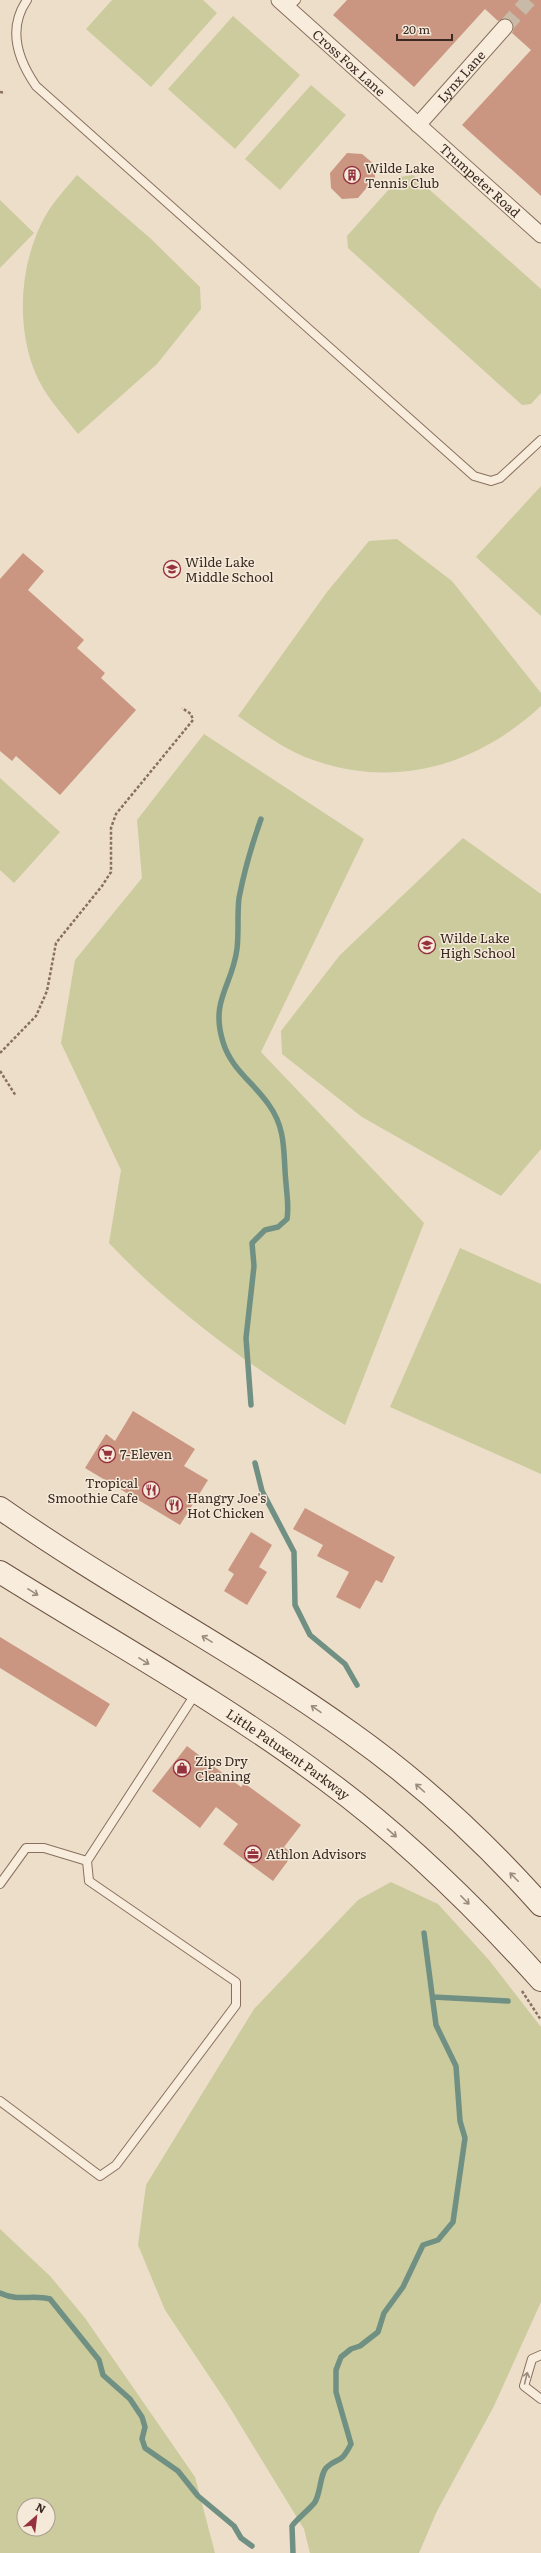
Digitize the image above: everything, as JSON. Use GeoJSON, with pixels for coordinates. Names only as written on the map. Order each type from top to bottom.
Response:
{"type":"FeatureCollection","features":[{"type":"Feature","properties":{"kind":"main road"},"geometry":{"type":"LineString","coordinates":[[0,1508],[41,1537],[280,1684],[352,1734],[413,1782],[474,1836],[541,1905]]}},
{"type":"Feature","properties":{"kind":"main road","name":"Little Patuxent Parkway"},"geometry":{"type":"LineString","coordinates":[[0,1572],[196,1693],[326,1780],[378,1821],[437,1872],[498,1933],[541,1980]]}},
{"type":"Feature","properties":{"kind":"street","name":"Cross Fox Lane"},"geometry":{"type":"LineString","coordinates":[[288,3],[418,125]]}},
{"type":"Feature","properties":{"kind":"street","name":"Lynx Lane"},"geometry":{"type":"LineString","coordinates":[[418,125],[505,27]]}},
{"type":"Feature","properties":{"kind":"street","name":"Trumpeter Road"},"geometry":{"type":"LineString","coordinates":[[418,125],[541,235]]}},
{"type":"Feature","properties":{"kind":"lane"},"geometry":{"type":"LineString","coordinates":[[27,0],[21,8],[17,27],[17,48],[23,67],[36,86],[474,476],[491,482],[500,478],[541,440]]}},
{"type":"Feature","properties":{"kind":"lane"},"geometry":{"type":"LineString","coordinates":[[0,2101],[100,2176],[116,2166],[236,2005],[236,1982],[89,1881],[87,1861],[196,1693]]}},
{"type":"Feature","properties":{"kind":"lane"},"geometry":{"type":"LineString","coordinates":[[0,1884],[26,1848],[44,1848],[87,1861]]}},
{"type":"Feature","properties":{"kind":"lane"},"geometry":{"type":"LineString","coordinates":[[541,2355],[532,2359],[524,2386],[541,2399]]}},
{"type":"Feature","properties":{"kind":"path"},"geometry":{"type":"LineString","coordinates":[[0,92],[5,93]]}},
{"type":"Feature","properties":{"kind":"path"},"geometry":{"type":"LineString","coordinates":[[0,1053],[36,1016],[47,991],[56,943],[102,886],[111,872],[111,828],[116,814],[193,720],[191,714],[182,708]]}},
{"type":"Feature","properties":{"kind":"path"},"geometry":{"type":"LineString","coordinates":[[0,1071],[16,1096]]}},
{"type":"Feature","properties":{"kind":"path"},"geometry":{"type":"LineString","coordinates":[[520,1988],[541,2020]]}},
{"type":"Feature","properties":{"kind":"green space"},"geometry":{"type":"Polygon","coordinates":[[[112,0],[203,0],[217,13],[151,87],[86,29],[112,0]]]}},
{"type":"Feature","properties":{"kind":"green space"},"geometry":{"type":"Polygon","coordinates":[[[233,16],[300,75],[235,149],[168,89],[233,16]]]}},
{"type":"Feature","properties":{"kind":"green space"},"geometry":{"type":"Polygon","coordinates":[[[311,85],[346,115],[280,190],[245,159],[311,85]]]}},
{"type":"Feature","properties":{"kind":"green space"},"geometry":{"type":"Polygon","coordinates":[[[77,175],[150,238],[200,287],[201,309],[157,364],[78,434],[43,389],[35,372],[25,333],[23,312],[23,291],[26,271],[31,250],[38,231],[50,208],[77,175]]]}},
{"type":"Feature","properties":{"kind":"green space"},"geometry":{"type":"Polygon","coordinates":[[[413,175],[541,289],[541,393],[531,404],[522,405],[348,248],[347,236],[400,177],[413,175]]]}},
{"type":"Feature","properties":{"kind":"green space"},"geometry":{"type":"Polygon","coordinates":[[[0,200],[34,233],[0,268],[0,200]]]}},
{"type":"Feature","properties":{"kind":"green space"},"geometry":{"type":"Polygon","coordinates":[[[541,486],[541,616],[476,557],[541,486]]]}},
{"type":"Feature","properties":{"kind":"green space"},"geometry":{"type":"Polygon","coordinates":[[[397,539],[452,581],[541,693],[541,706],[515,727],[489,744],[460,758],[431,767],[401,772],[369,772],[337,767],[305,757],[279,744],[238,716],[327,592],[369,541],[397,539]]]}},
{"type":"Feature","properties":{"kind":"green space"},"geometry":{"type":"Polygon","coordinates":[[[204,734],[364,839],[261,1052],[424,1223],[345,1425],[251,1364],[191,1319],[163,1295],[109,1243],[121,1170],[61,1043],[75,960],[142,878],[137,820],[204,734]]]}},
{"type":"Feature","properties":{"kind":"green space"},"geometry":{"type":"Polygon","coordinates":[[[0,778],[60,832],[14,883],[0,870],[0,778]]]}},
{"type":"Feature","properties":{"kind":"green space"},"geometry":{"type":"Polygon","coordinates":[[[463,838],[541,894],[541,1149],[501,1196],[362,1117],[282,1054],[281,1031],[340,955],[463,838]]]}},
{"type":"Feature","properties":{"kind":"green space"},"geometry":{"type":"Polygon","coordinates":[[[460,1248],[541,1284],[541,1474],[390,1407],[460,1248]]]}},
{"type":"Feature","properties":{"kind":"green space"},"geometry":{"type":"Polygon","coordinates":[[[391,1882],[438,1904],[489,1960],[541,2027],[541,2302],[494,2406],[437,2511],[419,2553],[310,2553],[304,2529],[227,2403],[165,2310],[138,2245],[146,2185],[254,2009],[358,1900],[391,1882]]]}},
{"type":"Feature","properties":{"kind":"green space"},"geometry":{"type":"Polygon","coordinates":[[[0,2229],[50,2276],[85,2318],[195,2477],[215,2553],[0,2553],[0,2229]]]}},
{"type":"Feature","properties":{"kind":"building"},"geometry":{"type":"Polygon","coordinates":[[[347,0],[541,0],[541,196],[462,125],[531,50],[512,33],[514,28],[511,21],[506,18],[498,21],[485,9],[414,87],[333,15],[347,0]]]}},
{"type":"Feature","properties":{"kind":"building","name":"Wilde Lake Tennis Club"},"geometry":{"type":"Polygon","coordinates":[[[347,153],[362,154],[374,164],[375,178],[358,198],[342,199],[331,188],[330,173],[347,153]]]}},
{"type":"Feature","properties":{"kind":"building"},"geometry":{"type":"Polygon","coordinates":[[[23,553],[44,571],[28,590],[84,640],[77,648],[105,673],[101,678],[136,710],[60,795],[16,756],[12,761],[0,751],[0,579],[23,553]]]}},
{"type":"Feature","properties":{"kind":"building"},"geometry":{"type":"Polygon","coordinates":[[[133,1411],[195,1449],[184,1466],[208,1480],[180,1525],[85,1468],[106,1434],[115,1441],[133,1411]]]}},
{"type":"Feature","properties":{"kind":"building"},"geometry":{"type":"Polygon","coordinates":[[[305,1508],[395,1557],[382,1583],[376,1580],[360,1609],[336,1597],[349,1572],[317,1556],[323,1545],[293,1529],[305,1508]]]}},
{"type":"Feature","properties":{"kind":"building"},"geometry":{"type":"Polygon","coordinates":[[[251,1532],[272,1545],[259,1567],[267,1572],[247,1605],[224,1591],[234,1574],[228,1570],[251,1532]]]}},
{"type":"Feature","properties":{"kind":"building"},"geometry":{"type":"Polygon","coordinates":[[[0,1637],[110,1704],[96,1727],[0,1668],[0,1637]]]}},
{"type":"Feature","properties":{"kind":"building"},"geometry":{"type":"Polygon","coordinates":[[[187,1746],[241,1787],[244,1783],[301,1825],[284,1847],[293,1854],[273,1881],[223,1844],[238,1824],[216,1807],[200,1828],[152,1791],[187,1746]]]}},
{"type":"Feature","properties":{"kind":"waterway"},"geometry":{"type":"LineString","coordinates":[[251,1405],[246,1338],[254,1266],[252,1243],[265,1230],[278,1227],[287,1219],[288,1206],[284,1153],[279,1124],[275,1114],[263,1097],[237,1068],[227,1052],[223,1042],[219,1015],[220,1004],[231,974],[237,949],[238,904],[241,888],[248,858],[261,819]]}},
{"type":"Feature","properties":{"kind":"waterway"},"geometry":{"type":"LineString","coordinates":[[255,1463],[262,1491],[294,1552],[295,1605],[310,1635],[345,1664],[357,1685]]}},
{"type":"Feature","properties":{"kind":"waterway"},"geometry":{"type":"LineString","coordinates":[[293,2553],[292,2526],[315,2502],[323,2474],[327,2467],[342,2458],[351,2444],[336,2392],[336,2370],[341,2357],[351,2349],[360,2346],[378,2332],[384,2313],[403,2287],[423,2245],[438,2240],[453,2222],[465,2138],[460,2121],[456,2066],[436,2025],[424,1933]]}},
{"type":"Feature","properties":{"kind":"waterway"},"geometry":{"type":"LineString","coordinates":[[433,1997],[508,2001]]}},
{"type":"Feature","properties":{"kind":"waterway"},"geometry":{"type":"LineString","coordinates":[[0,2293],[19,2298],[37,2297],[50,2299],[99,2360],[103,2375],[130,2399],[142,2417],[145,2427],[142,2439],[145,2448],[178,2471],[198,2496],[234,2526],[241,2538],[252,2546]]}},
{"type":"Feature","properties":{"kind":"tunnel"},"geometry":{"type":"LineString","coordinates":[[505,27],[529,0]]}},
{"type":"Feature","properties":{"kind":"place","name":"Wilde Lake Tennis Club"},"geometry":{"type":"Point","coordinates":[352,175]}},
{"type":"Feature","properties":{"kind":"place","name":"Wilde Lake Middle School"},"geometry":{"type":"Point","coordinates":[172,569]}},
{"type":"Feature","properties":{"kind":"place","name":"Wilde Lake High School"},"geometry":{"type":"Point","coordinates":[427,945]}},
{"type":"Feature","properties":{"kind":"place","name":"7-Eleven"},"geometry":{"type":"Point","coordinates":[107,1454]}},
{"type":"Feature","properties":{"kind":"place","name":"Tropical Smoothie Cafe"},"geometry":{"type":"Point","coordinates":[151,1490]}},
{"type":"Feature","properties":{"kind":"place","name":"Hangry Joe's Hot Chicken"},"geometry":{"type":"Point","coordinates":[174,1505]}},
{"type":"Feature","properties":{"kind":"place","name":"Zips Dry Cleaning"},"geometry":{"type":"Point","coordinates":[182,1768]}},
{"type":"Feature","properties":{"kind":"place","name":"Athlon Advisors"},"geometry":{"type":"Point","coordinates":[253,1854]}}]}
